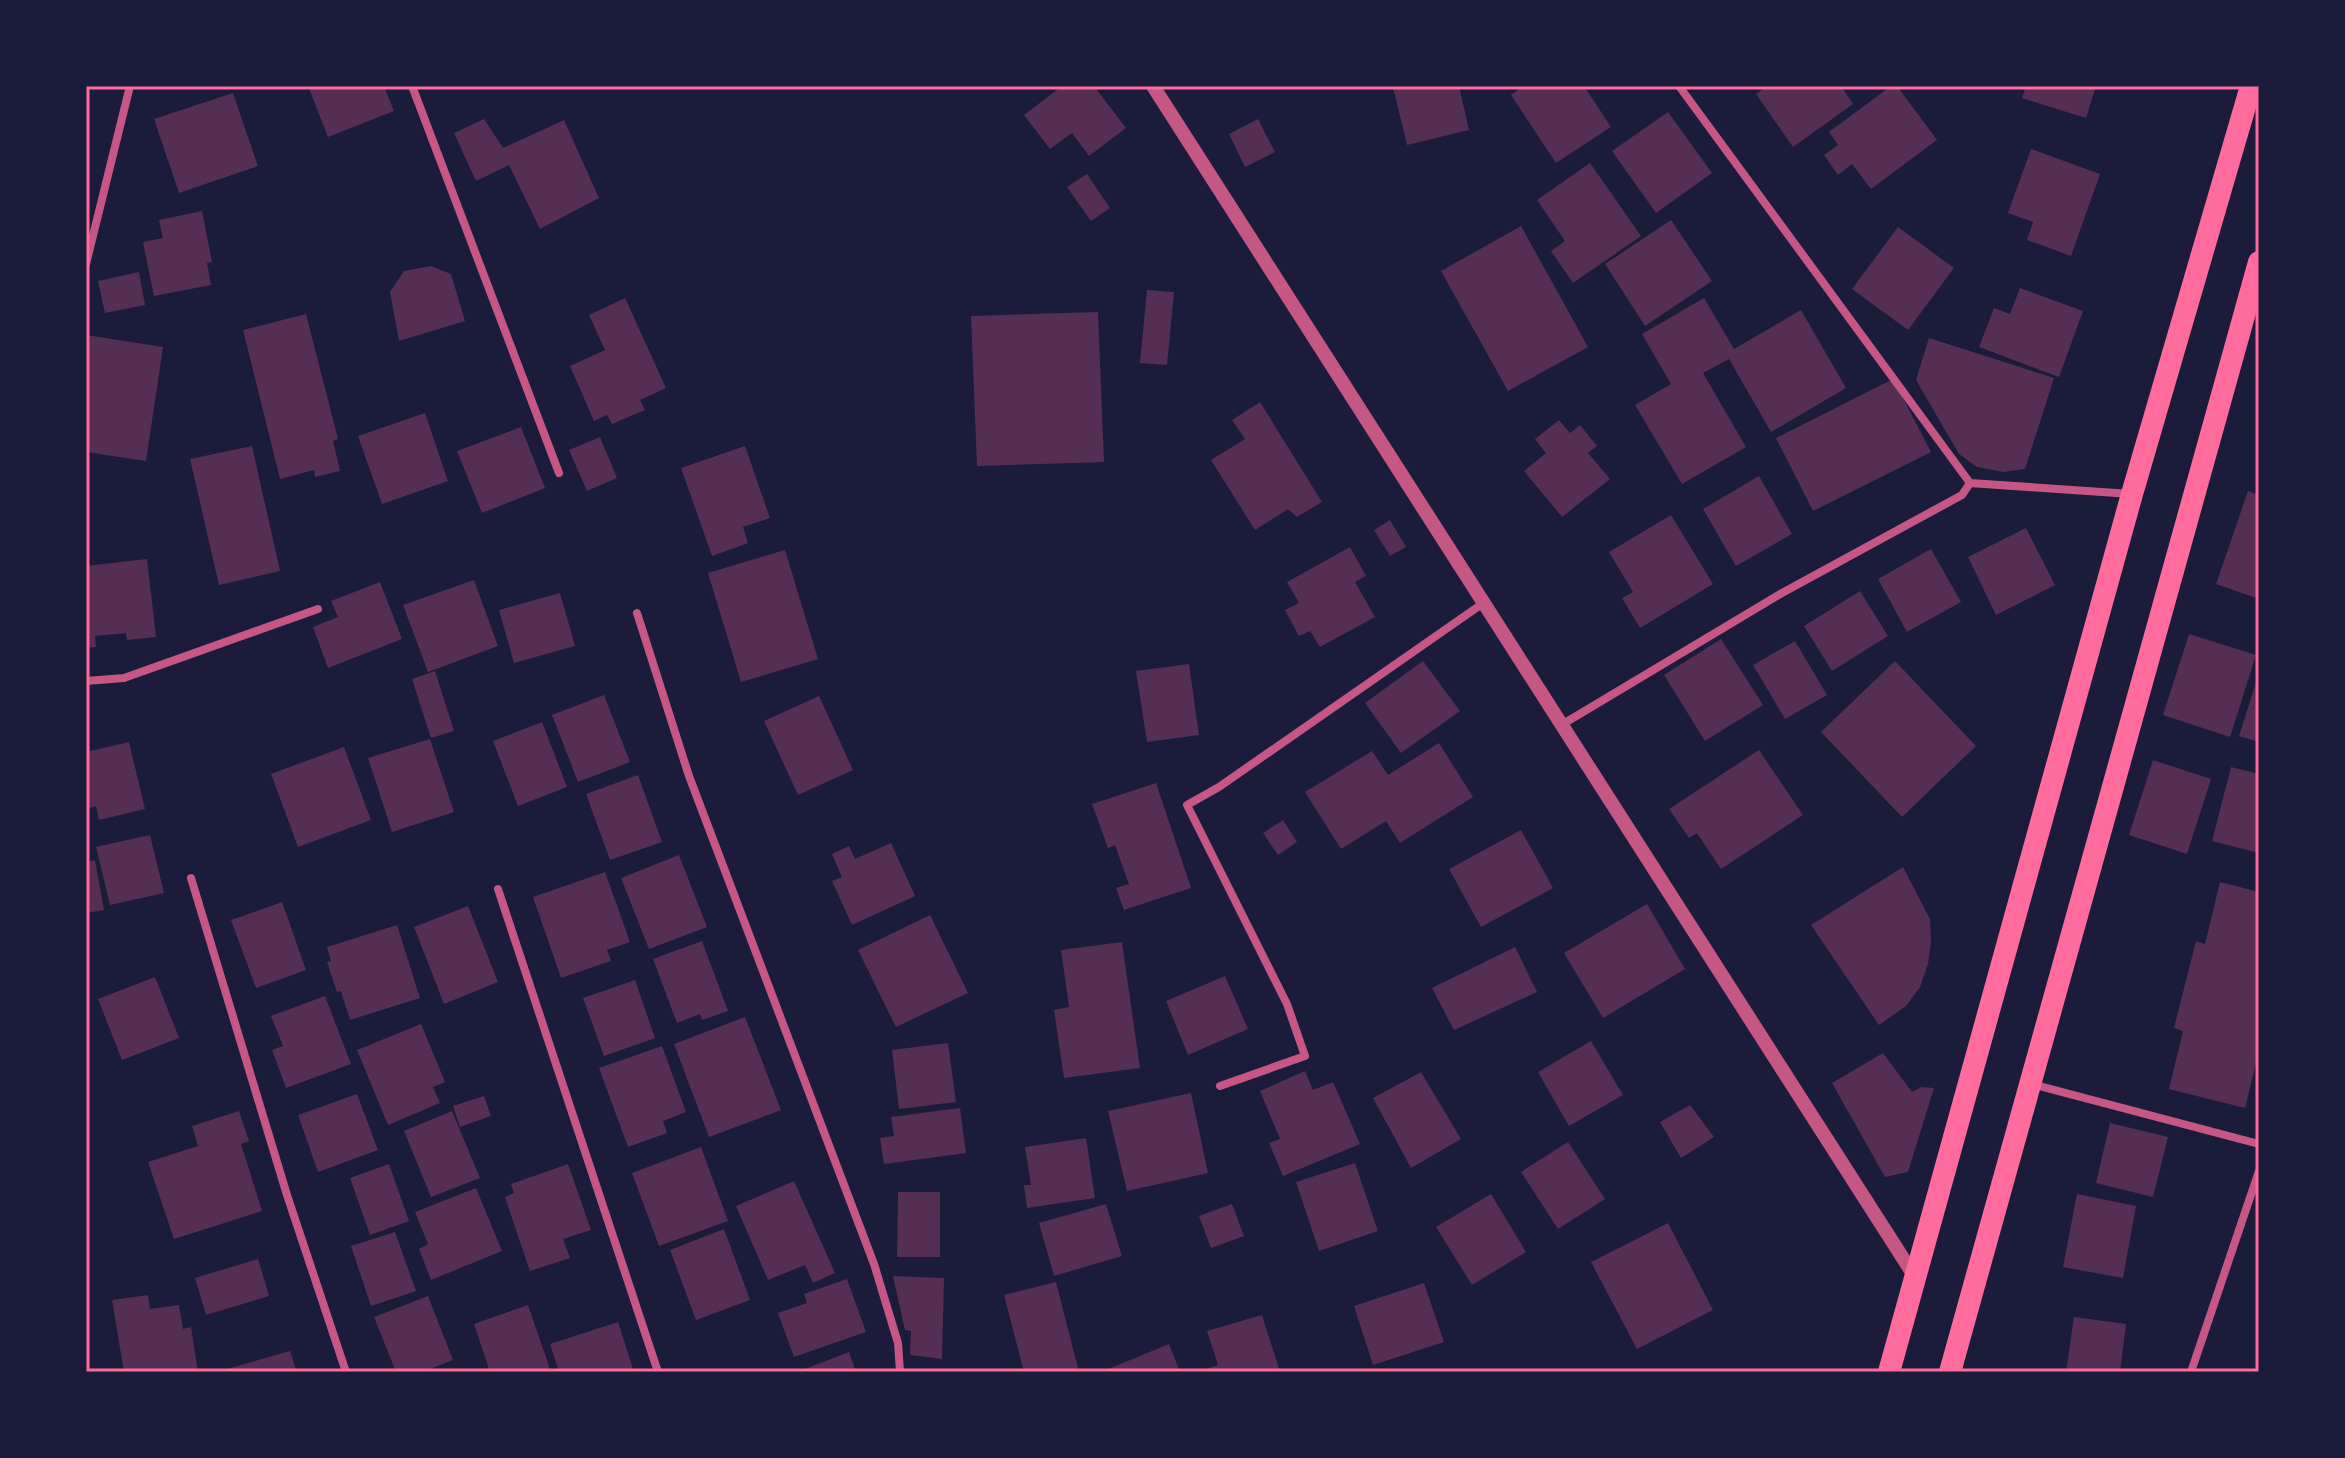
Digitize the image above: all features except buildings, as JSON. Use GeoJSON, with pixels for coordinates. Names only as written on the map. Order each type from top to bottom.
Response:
{"type":"FeatureCollection","features":[{"type":"Feature","properties":{"kind":"highway"},"geometry":{"type":"LineString","coordinates":[[1889,1372],[2132,494],[2251,86]]}},
{"type":"Feature","properties":{"kind":"highway"},"geometry":{"type":"LineString","coordinates":[[1950,1372],[2259,262]]}},
{"type":"Feature","properties":{"kind":"street"},"geometry":{"type":"LineString","coordinates":[[86,264],[130,86]]}},
{"type":"Feature","properties":{"kind":"street"},"geometry":{"type":"LineString","coordinates":[[412,86],[559,473]]}},
{"type":"Feature","properties":{"kind":"street"},"geometry":{"type":"LineString","coordinates":[[1153,86],[1915,1277]]}},
{"type":"Feature","properties":{"kind":"street"},"geometry":{"type":"LineString","coordinates":[[1679,86],[1970,483],[2132,494]]}},
{"type":"Feature","properties":{"kind":"street"},"geometry":{"type":"LineString","coordinates":[[1563,724],[1782,593],[1962,495],[1970,483]]}},
{"type":"Feature","properties":{"kind":"street"},"geometry":{"type":"LineString","coordinates":[[1220,1086],[1305,1056],[1287,1004],[1187,805],[1219,787],[1482,604]]}},
{"type":"Feature","properties":{"kind":"street"},"geometry":{"type":"LineString","coordinates":[[86,681],[124,678],[318,609]]}},
{"type":"Feature","properties":{"kind":"street"},"geometry":{"type":"LineString","coordinates":[[637,613],[689,776],[874,1264],[898,1343],[900,1372]]}},
{"type":"Feature","properties":{"kind":"street"},"geometry":{"type":"LineString","coordinates":[[191,878],[287,1195],[346,1372]]}},
{"type":"Feature","properties":{"kind":"street"},"geometry":{"type":"LineString","coordinates":[[498,889],[658,1372]]}},
{"type":"Feature","properties":{"kind":"street"},"geometry":{"type":"LineString","coordinates":[[2031,1084],[2259,1144]]}},
{"type":"Feature","properties":{"kind":"street"},"geometry":{"type":"LineString","coordinates":[[2191,1372],[2259,1171]]}}]}
